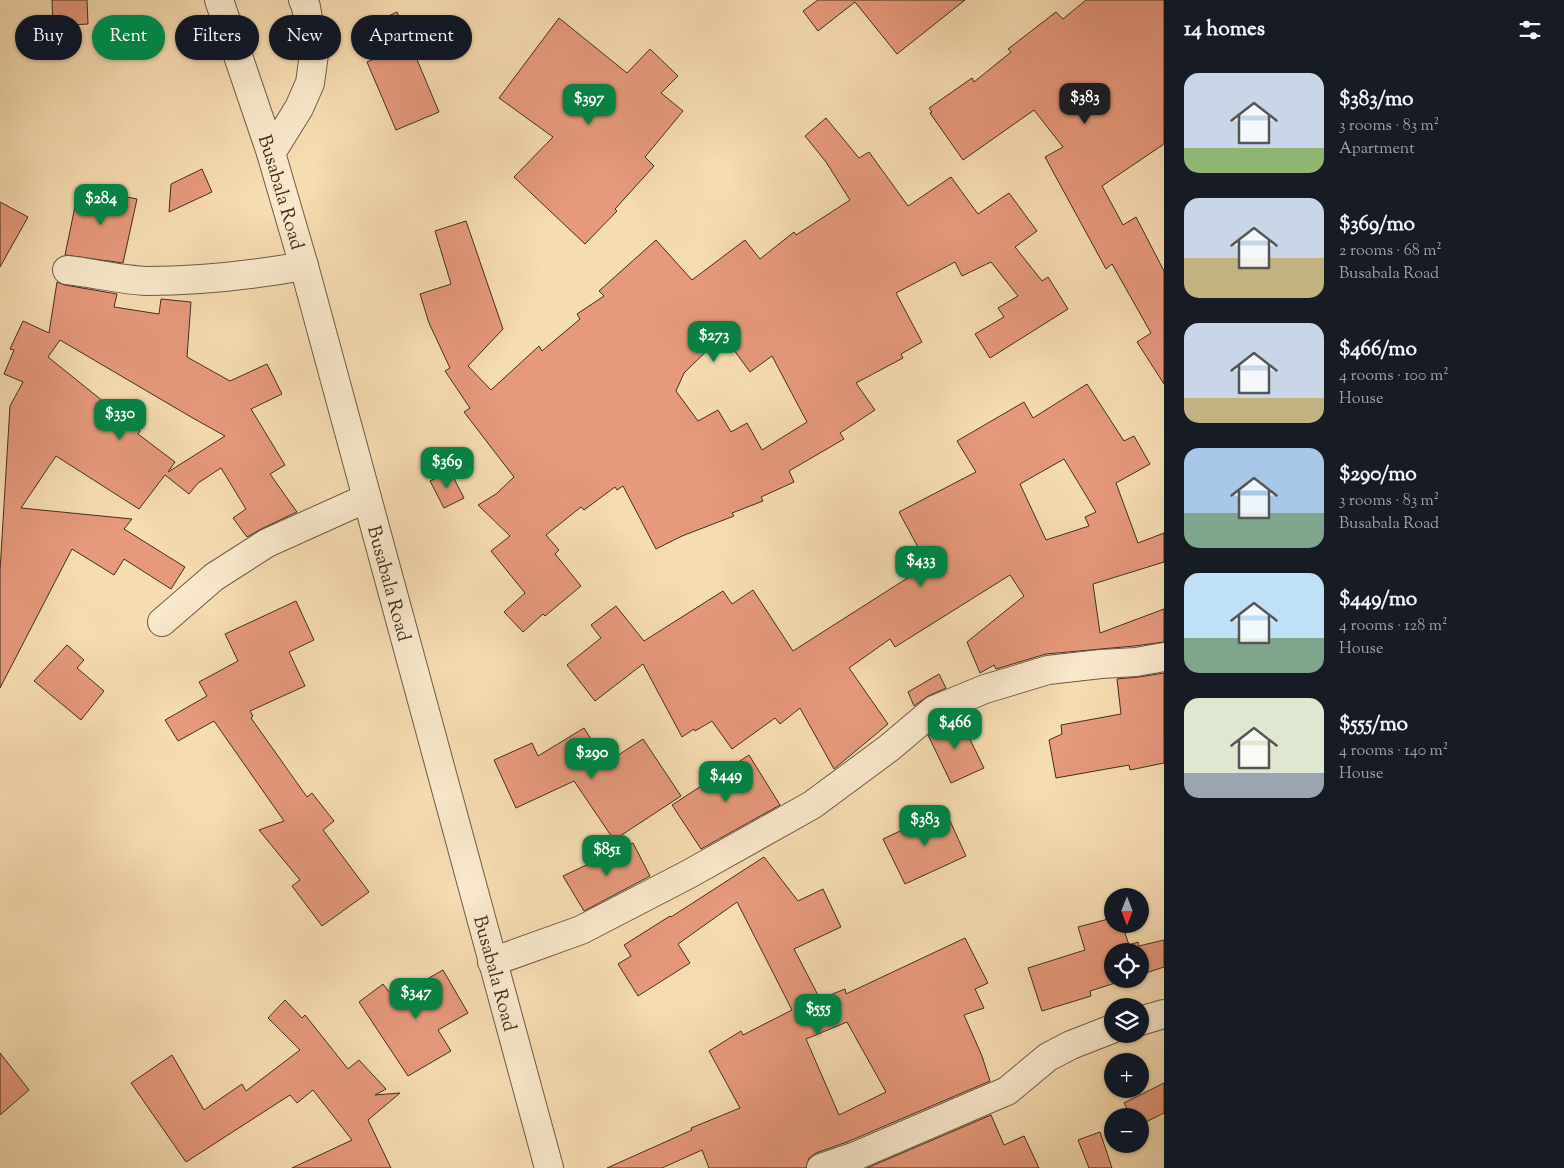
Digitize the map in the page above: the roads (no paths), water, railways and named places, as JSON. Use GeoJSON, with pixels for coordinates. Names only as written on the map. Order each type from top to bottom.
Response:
{"type":"FeatureCollection","features":[{"type":"Feature","properties":{"kind":"street","name":"Busabala Road"},"geometry":{"type":"LineString","coordinates":[[219,0],[271,153],[304,266],[549,1168]]}},
{"type":"Feature","properties":{"kind":"street"},"geometry":{"type":"LineString","coordinates":[[271,153],[300,108],[310,83],[314,54],[306,7],[303,0]]}},
{"type":"Feature","properties":{"kind":"street"},"geometry":{"type":"LineString","coordinates":[[67,270],[145,281],[215,278],[268,273],[304,266]]}},
{"type":"Feature","properties":{"kind":"street"},"geometry":{"type":"LineString","coordinates":[[162,622],[214,577],[267,543],[367,498]]}},
{"type":"Feature","properties":{"kind":"street"},"geometry":{"type":"LineString","coordinates":[[492,962],[582,930],[689,874],[812,805],[889,748],[934,710],[985,688],[1048,670],[1136,662],[1164,657]]}},
{"type":"Feature","properties":{"kind":"street"},"geometry":{"type":"LineString","coordinates":[[1149,1018],[1164,1014]]}},
{"type":"Feature","properties":{"kind":"street"},"geometry":{"type":"LineString","coordinates":[[821,1168],[853,1157],[1007,1092],[1048,1057],[1071,1045],[1104,1032]]}}]}
